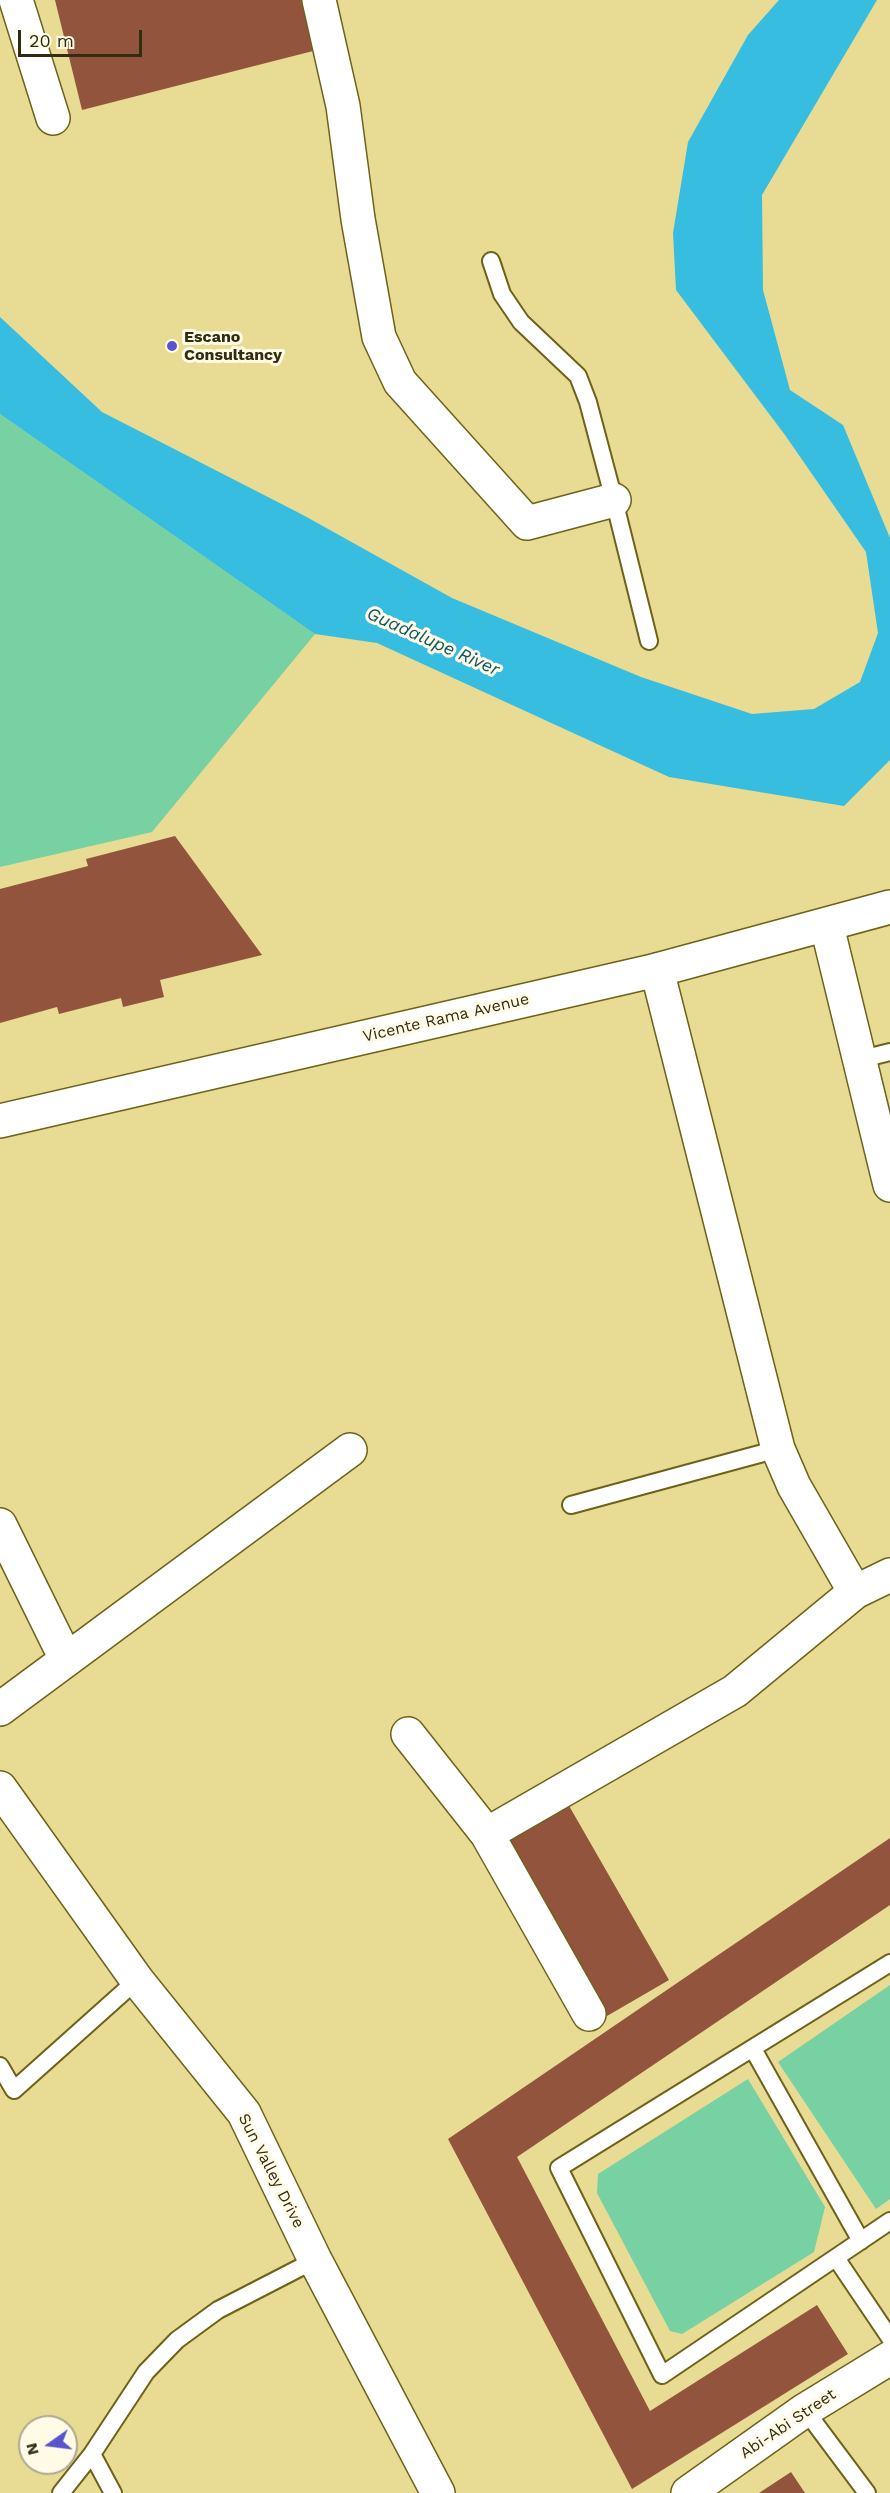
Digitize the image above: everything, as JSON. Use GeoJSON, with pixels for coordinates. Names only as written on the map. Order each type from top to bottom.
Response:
{"type":"FeatureCollection","features":[{"type":"Feature","properties":{"kind":"street"},"geometry":{"type":"LineString","coordinates":[[16,0],[52,118]]}},
{"type":"Feature","properties":{"kind":"street"},"geometry":{"type":"LineString","coordinates":[[319,0],[344,106],[358,219],[379,337],[400,382],[527,523],[614,500]]}},
{"type":"Feature","properties":{"kind":"street","name":"Vicente Rama Avenue"},"geometry":{"type":"LineString","coordinates":[[0,1120],[657,970],[890,908]]}},
{"type":"Feature","properties":{"kind":"street"},"geometry":{"type":"LineString","coordinates":[[827,926],[890,1185]]}},
{"type":"Feature","properties":{"kind":"street"},"geometry":{"type":"LineString","coordinates":[[657,970],[778,1449],[794,1486],[855,1592]]}},
{"type":"Feature","properties":{"kind":"street"},"geometry":{"type":"LineString","coordinates":[[0,1709],[350,1450]]}},
{"type":"Feature","properties":{"kind":"street"},"geometry":{"type":"LineString","coordinates":[[0,1525],[66,1659]]}},
{"type":"Feature","properties":{"kind":"street"},"geometry":{"type":"LineString","coordinates":[[487,1834],[735,1691],[855,1592],[890,1575]]}},
{"type":"Feature","properties":{"kind":"street"},"geometry":{"type":"LineString","coordinates":[[408,1734],[487,1834],[589,2014]]}},
{"type":"Feature","properties":{"kind":"street","name":"Sun Valley Drive"},"geometry":{"type":"LineString","coordinates":[[0,1788],[137,1980],[244,2113],[315,2260],[438,2493]]}},
{"type":"Feature","properties":{"kind":"street","name":"Abi-Abi Street"},"geometry":{"type":"LineString","coordinates":[[688,2493],[805,2410],[890,2358]]}},
{"type":"Feature","properties":{"kind":"lane"},"geometry":{"type":"LineString","coordinates":[[491,261],[502,294],[521,322],[578,376],[588,402],[649,640]]}},
{"type":"Feature","properties":{"kind":"lane"},"geometry":{"type":"LineString","coordinates":[[858,1060],[890,1052]]}},
{"type":"Feature","properties":{"kind":"lane"},"geometry":{"type":"LineString","coordinates":[[571,1505],[778,1449]]}},
{"type":"Feature","properties":{"kind":"lane"},"geometry":{"type":"LineString","coordinates":[[890,1964],[559,2168],[662,2374],[890,2222]]}},
{"type":"Feature","properties":{"kind":"lane"},"geometry":{"type":"LineString","coordinates":[[0,2066],[14,2090],[137,1980]]}},
{"type":"Feature","properties":{"kind":"lane"},"geometry":{"type":"LineString","coordinates":[[753,2049],[861,2241]]}},
{"type":"Feature","properties":{"kind":"lane"},"geometry":{"type":"LineString","coordinates":[[836,2258],[890,2338]]}},
{"type":"Feature","properties":{"kind":"lane"},"geometry":{"type":"LineString","coordinates":[[61,2493],[92,2454],[146,2372],[177,2340],[219,2310],[315,2260]]}},
{"type":"Feature","properties":{"kind":"lane"},"geometry":{"type":"LineString","coordinates":[[805,2410],[867,2493]]}},
{"type":"Feature","properties":{"kind":"lane"},"geometry":{"type":"LineString","coordinates":[[92,2454],[113,2493]]}},
{"type":"Feature","properties":{"kind":"green space"},"geometry":{"type":"Polygon","coordinates":[[[0,414],[315,634],[152,832],[0,867],[0,414]]]}},
{"type":"Feature","properties":{"kind":"green space"},"geometry":{"type":"Polygon","coordinates":[[[890,1985],[890,2199],[876,2209],[778,2062],[890,1985]]]}},
{"type":"Feature","properties":{"kind":"green space"},"geometry":{"type":"Polygon","coordinates":[[[748,2079],[825,2207],[814,2252],[682,2334],[670,2331],[597,2193],[598,2174],[748,2079]]]}},
{"type":"Feature","properties":{"kind":"water","name":"Guadalupe River"},"geometry":{"type":"Polygon","coordinates":[[[779,0],[877,0],[762,195],[763,290],[790,390],[843,425],[890,538],[890,760],[844,806],[669,777],[377,643],[315,634],[0,414],[0,317],[102,412],[303,515],[452,598],[641,677],[752,714],[814,709],[860,682],[878,633],[866,552],[785,435],[676,290],[673,233],[688,142],[748,35],[779,0]]]}},
{"type":"Feature","properties":{"kind":"building"},"geometry":{"type":"Polygon","coordinates":[[[55,0],[304,0],[317,50],[82,110],[55,0]]]}},
{"type":"Feature","properties":{"kind":"building"},"geometry":{"type":"Polygon","coordinates":[[[175,836],[262,955],[160,980],[164,997],[123,1007],[121,998],[59,1014],[57,1007],[0,1023],[0,889],[88,866],[86,859],[175,836]]]}},
{"type":"Feature","properties":{"kind":"building"},"geometry":{"type":"Polygon","coordinates":[[[568,1804],[669,1980],[607,2016],[505,1841],[568,1804]]]}},
{"type":"Feature","properties":{"kind":"building"},"geometry":{"type":"Polygon","coordinates":[[[890,1838],[890,1905],[517,2157],[650,2411],[817,2305],[848,2354],[632,2489],[448,2139],[890,1838]]]}},
{"type":"Feature","properties":{"kind":"building"},"geometry":{"type":"Polygon","coordinates":[[[791,2472],[805,2493],[759,2493],[791,2472]]]}},
{"type":"Feature","properties":{"kind":"place","name":"Escano Consultancy"},"geometry":{"type":"Point","coordinates":[172,346]}}]}
